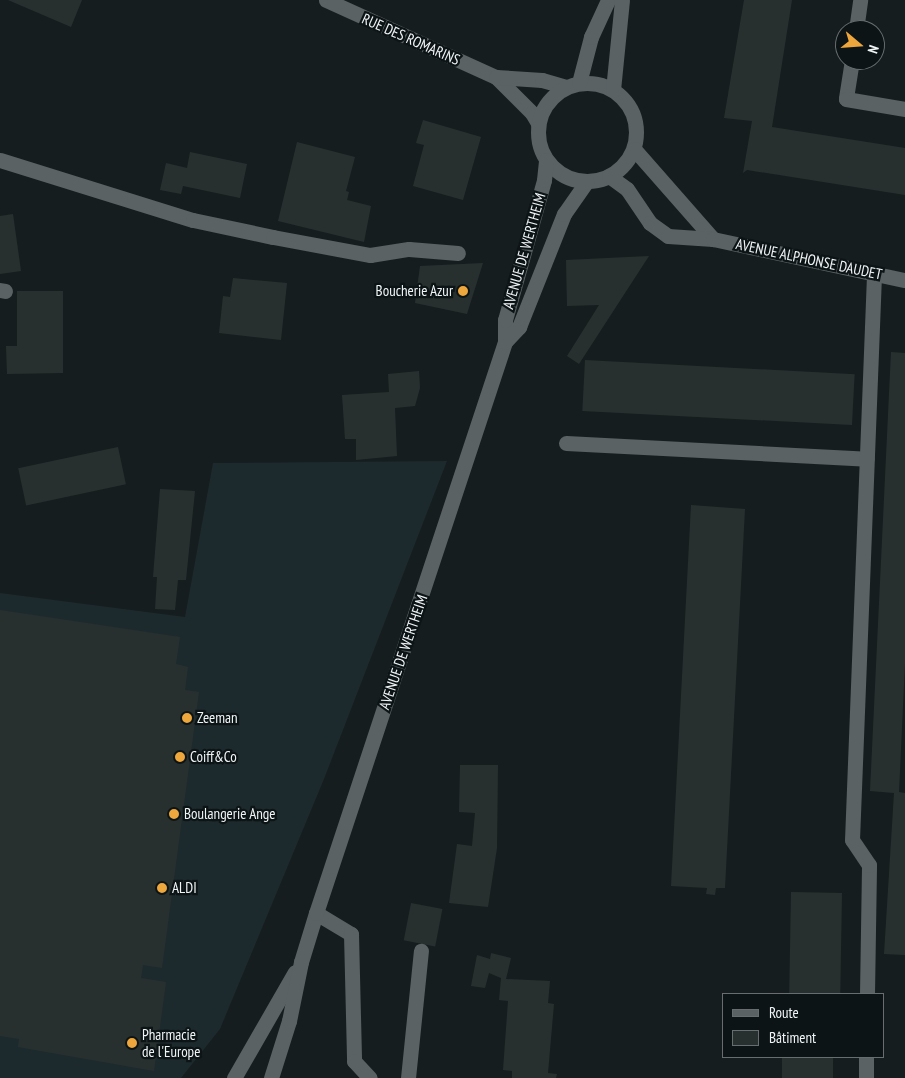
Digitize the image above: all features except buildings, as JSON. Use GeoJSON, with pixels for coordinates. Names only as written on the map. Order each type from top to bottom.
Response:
{"type":"FeatureCollection","features":[{"type":"Feature","properties":{"kind":"street","name":"RUE DES ROMARINS"},"geometry":{"type":"LineString","coordinates":[[326,0],[496,77],[532,113],[538,123]]}},
{"type":"Feature","properties":{"kind":"street"},"geometry":{"type":"LineString","coordinates":[[573,85],[591,37],[608,0]]}},
{"type":"Feature","properties":{"kind":"street"},"geometry":{"type":"LineString","coordinates":[[613,90],[622,0]]}},
{"type":"Feature","properties":{"kind":"street"},"geometry":{"type":"LineString","coordinates":[[857,20],[860,0]]}},
{"type":"Feature","properties":{"kind":"street"},"geometry":{"type":"LineString","coordinates":[[850,70],[846,99],[905,109]]}},
{"type":"Feature","properties":{"kind":"street","name":"RUE DES ROMARINS"},"geometry":{"type":"LineString","coordinates":[[496,77],[542,80],[573,85]]}},
{"type":"Feature","properties":{"kind":"street"},"geometry":{"type":"LineString","coordinates":[[573,85],[602,85],[613,90],[626,101],[634,116],[636,132],[634,149],[620,170],[609,176],[586,182],[570,179],[546,160],[540,148],[538,123],[553,96],[573,85]]}},
{"type":"Feature","properties":{"kind":"street"},"geometry":{"type":"LineString","coordinates":[[634,149],[713,238]]}},
{"type":"Feature","properties":{"kind":"street"},"geometry":{"type":"LineString","coordinates":[[0,160],[193,220],[273,237],[370,255],[409,249],[458,252]]}},
{"type":"Feature","properties":{"kind":"street","name":"AVENUE DE WERTHEIM"},"geometry":{"type":"LineString","coordinates":[[271,1078],[289,1021],[301,962],[316,913],[505,342],[505,320],[544,180],[546,160]]}},
{"type":"Feature","properties":{"kind":"street","name":"AVENUE ALPHONSE DAUDET"},"geometry":{"type":"LineString","coordinates":[[609,176],[627,189],[650,223],[668,236],[713,238],[905,280]]}},
{"type":"Feature","properties":{"kind":"street","name":"AVENUE DE WERTHEIM"},"geometry":{"type":"LineString","coordinates":[[505,342],[519,326],[564,214],[586,182]]}},
{"type":"Feature","properties":{"kind":"street"},"geometry":{"type":"LineString","coordinates":[[867,993],[870,865],[852,840],[874,274]]}},
{"type":"Feature","properties":{"kind":"street"},"geometry":{"type":"LineString","coordinates":[[566,443],[868,459]]}},
{"type":"Feature","properties":{"kind":"street"},"geometry":{"type":"LineString","coordinates":[[316,913],[351,934],[354,1061],[370,1078]]}},
{"type":"Feature","properties":{"kind":"street"},"geometry":{"type":"LineString","coordinates":[[408,1078],[421,951]]}},
{"type":"Feature","properties":{"kind":"street","name":"AVENUE DE WERTHEIM"},"geometry":{"type":"LineString","coordinates":[[234,1078],[301,962]]}},
{"type":"Feature","properties":{"kind":"street"},"geometry":{"type":"LineString","coordinates":[[866,1058],[866,1078]]}},
{"type":"Feature","properties":{"kind":"shaded area"},"geometry":{"type":"Polygon","coordinates":[[[447,461],[324,779],[220,1029],[181,1078],[0,1078],[0,593],[185,617],[213,463],[447,461]]]}},
{"type":"Feature","properties":{"kind":"place","name":"Boucherie Azur"},"geometry":{"type":"Point","coordinates":[463,291]}},
{"type":"Feature","properties":{"kind":"place","name":"Zeeman"},"geometry":{"type":"Point","coordinates":[187,718]}},
{"type":"Feature","properties":{"kind":"place","name":"Coiff&Co"},"geometry":{"type":"Point","coordinates":[180,757]}},
{"type":"Feature","properties":{"kind":"place","name":"Boulangerie Ange"},"geometry":{"type":"Point","coordinates":[174,814]}},
{"type":"Feature","properties":{"kind":"place","name":"ALDI"},"geometry":{"type":"Point","coordinates":[162,888]}},
{"type":"Feature","properties":{"kind":"place","name":"Pharmacie de l'Europe"},"geometry":{"type":"Point","coordinates":[132,1043]}}]}
